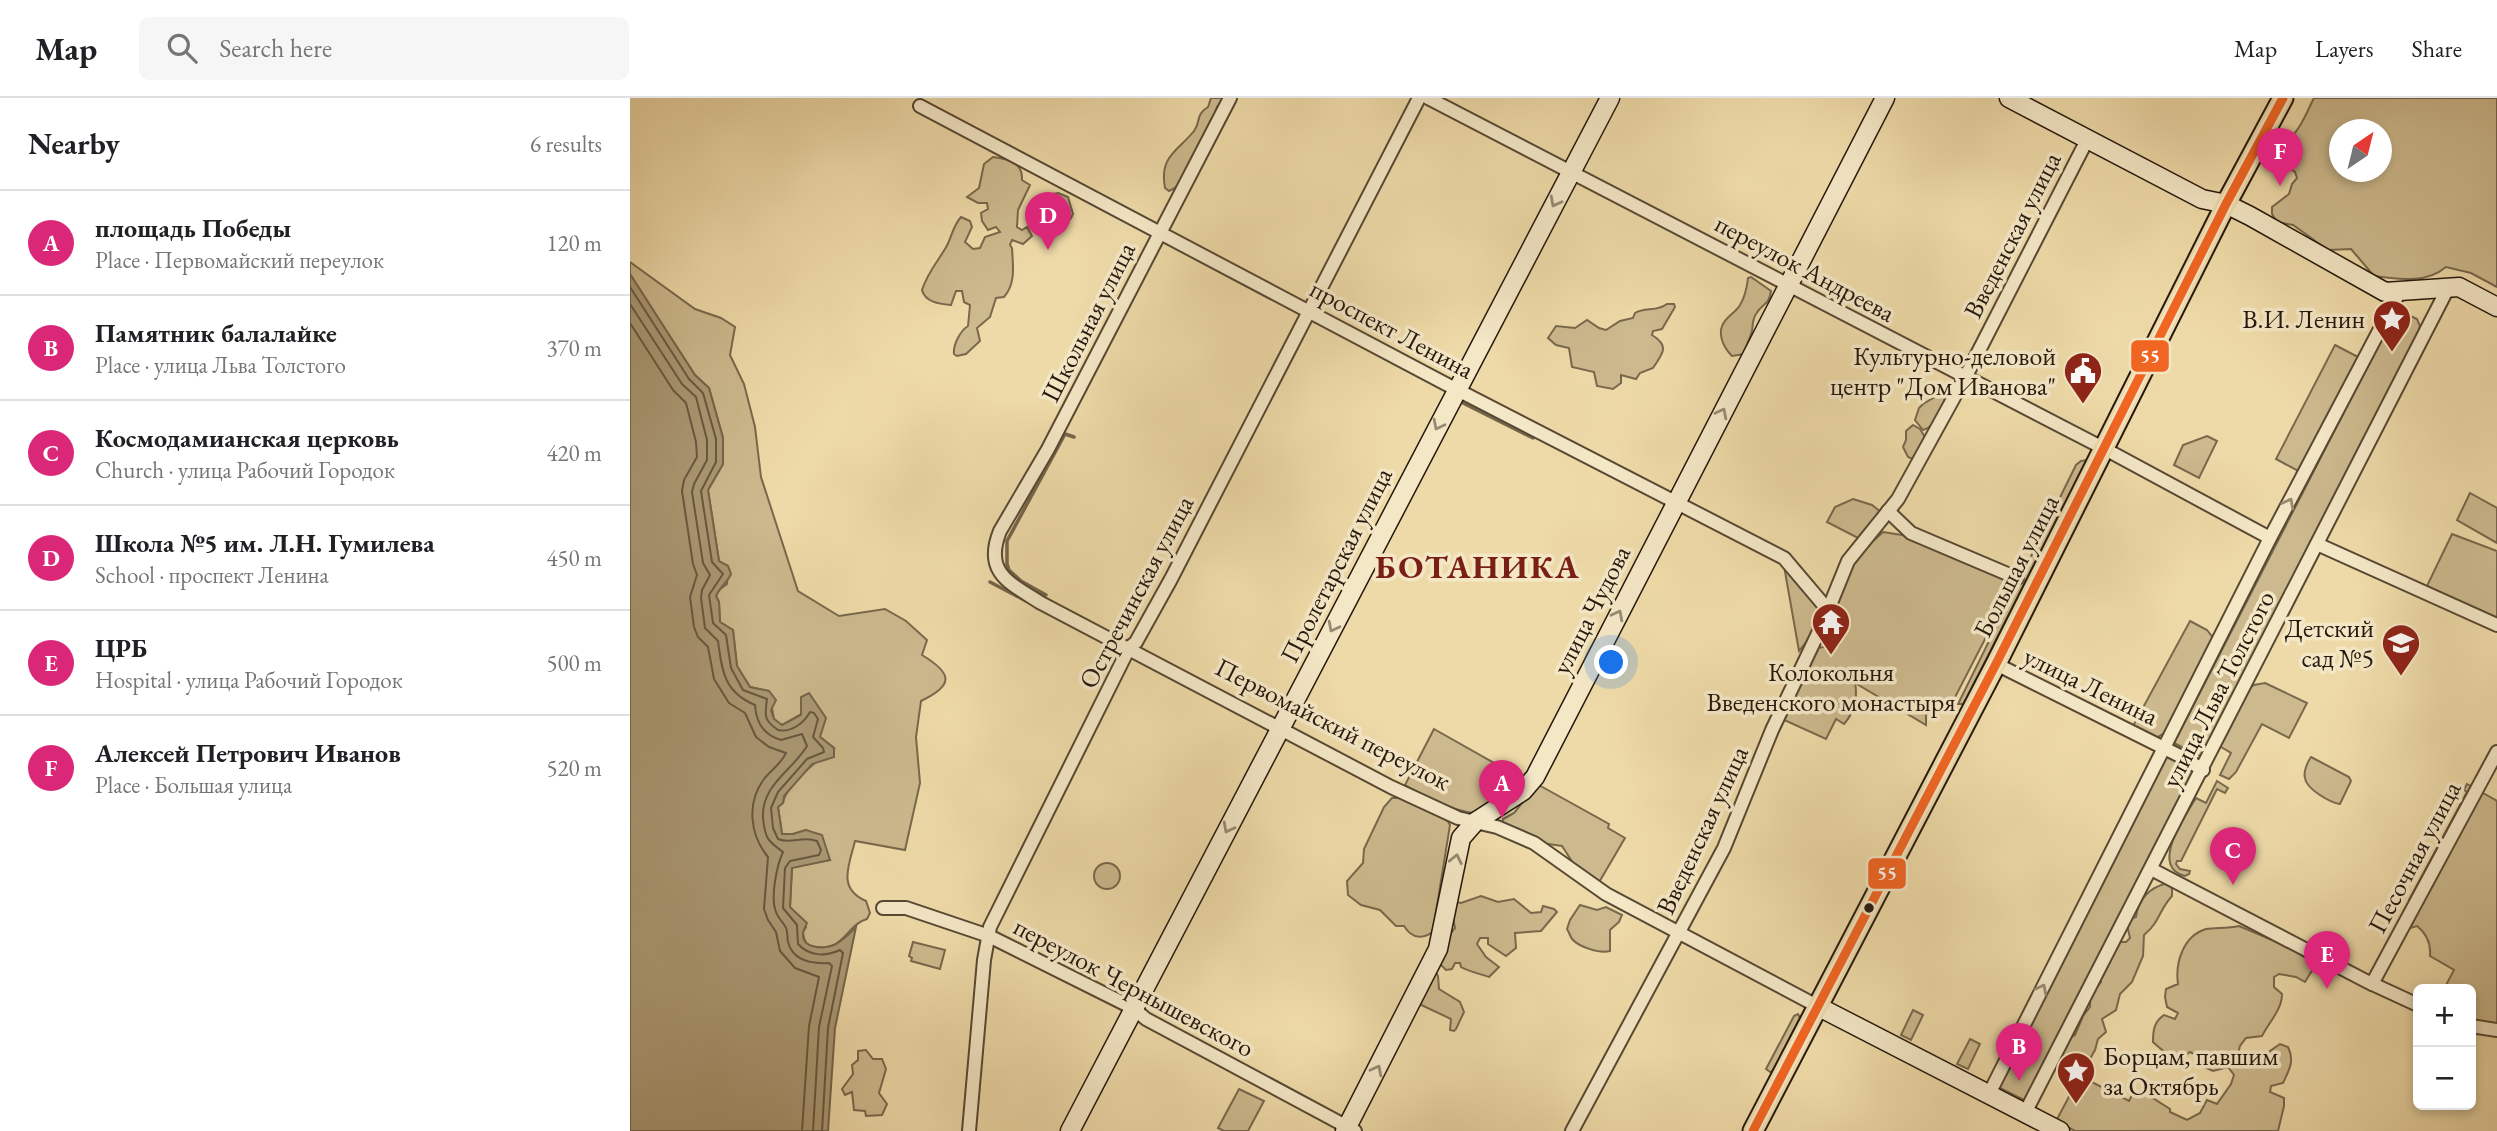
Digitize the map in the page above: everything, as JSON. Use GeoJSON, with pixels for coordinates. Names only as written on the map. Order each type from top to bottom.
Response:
{"type":"FeatureCollection","features":[{"type":"Feature","properties":{"kind":"main road","name":"Большая улица"},"geometry":{"type":"LineString","coordinates":[[1753,1131],[1996,664],[2226,204],[2283,98]]}},
{"type":"Feature","properties":{"kind":"street","name":"Школьная улица"},"geometry":{"type":"LineString","coordinates":[[996,567],[994,545],[1000,531],[1048,449],[1230,98]]}},
{"type":"Feature","properties":{"kind":"street","name":"Остречинская улица"},"geometry":{"type":"LineString","coordinates":[[968,1131],[984,960],[990,927],[1129,648],[1136,642],[1171,579],[1419,98]]}},
{"type":"Feature","properties":{"kind":"street","name":"переулок Андреева"},"geometry":{"type":"LineString","coordinates":[[1428,98],[2105,449],[2270,538]]}},
{"type":"Feature","properties":{"kind":"street","name":"Пролетарская улица"},"geometry":{"type":"LineString","coordinates":[[1070,1131],[1610,98]]}},
{"type":"Feature","properties":{"kind":"street","name":"улица Чудова"},"geometry":{"type":"LineString","coordinates":[[1349,1130],[1438,949],[1458,849],[1467,829],[1523,791],[1535,777],[1885,98]]}},
{"type":"Feature","properties":{"kind":"street"},"geometry":{"type":"LineString","coordinates":[[2009,98],[2202,199],[2226,204],[2385,292],[2399,293],[2449,286],[2466,289],[2497,307]]}},
{"type":"Feature","properties":{"kind":"street","name":"проспект Ленина"},"geometry":{"type":"LineString","coordinates":[[920,106],[1159,234],[1784,558],[1828,610]]}},
{"type":"Feature","properties":{"kind":"street","name":"Введенская улица"},"geometry":{"type":"LineString","coordinates":[[1572,1131],[1724,848],[1772,730],[1848,561],[1898,499],[1965,377],[2087,140]]}},
{"type":"Feature","properties":{"kind":"street","name":"улица Льва Толстого"},"geometry":{"type":"LineString","coordinates":[[2025,1113],[2449,286]]}},
{"type":"Feature","properties":{"kind":"street","name":"улица Льва Толстого"},"geometry":{"type":"LineString","coordinates":[[1989,1094],[2270,538],[2399,293]]}},
{"type":"Feature","properties":{"kind":"street"},"geometry":{"type":"LineString","coordinates":[[1888,511],[1911,533],[2017,578]]}},
{"type":"Feature","properties":{"kind":"street"},"geometry":{"type":"LineString","coordinates":[[2317,544],[2497,625]]}},
{"type":"Feature","properties":{"kind":"street","name":"Первомайский переулок"},"geometry":{"type":"LineString","coordinates":[[996,567],[1008,582],[1041,603],[1391,787],[1458,818],[1497,827],[1534,843],[1606,894],[2025,1113],[2041,1127],[2060,1131]]}},
{"type":"Feature","properties":{"kind":"street","name":"улица Ленина"},"geometry":{"type":"LineString","coordinates":[[1996,664],[2196,764],[2203,770]]}},
{"type":"Feature","properties":{"kind":"street","name":"Песочная улица"},"geometry":{"type":"LineString","coordinates":[[2372,984],[2497,752]]}},
{"type":"Feature","properties":{"kind":"street"},"geometry":{"type":"LineString","coordinates":[[2151,869],[2413,1003]]}},
{"type":"Feature","properties":{"kind":"street","name":"переулок Чернышевского"},"geometry":{"type":"LineString","coordinates":[[883,908],[906,908],[989,936],[1133,1008],[1146,1018],[1349,1130]]}},
{"type":"Feature","properties":{"kind":"street"},"geometry":{"type":"LineString","coordinates":[[2476,1027],[2497,1030]]}},
{"type":"Feature","properties":{"kind":"shaded area"},"geometry":{"type":"Polygon","coordinates":[[[1211,98],[1225,98],[1217,107],[1214,121],[1206,130],[1206,135],[1185,171],[1185,178],[1169,191],[1165,188],[1164,177],[1167,161],[1194,131],[1211,98]]]}},
{"type":"Feature","properties":{"kind":"shaded area"},"geometry":{"type":"Polygon","coordinates":[[[2314,98],[2497,98],[2497,287],[2471,273],[2446,267],[2421,278],[2374,276],[2351,249],[2328,250],[2293,225],[2277,222],[2272,214],[2272,207],[2289,194],[2297,178],[2295,172],[2276,161],[2278,151],[2303,121],[2314,98]]]}},
{"type":"Feature","properties":{"kind":"shaded area"},"geometry":{"type":"Polygon","coordinates":[[[993,157],[1014,162],[1020,169],[1022,180],[1030,185],[1018,210],[1017,227],[1022,230],[1027,227],[1032,236],[1023,244],[1012,240],[1010,245],[1013,274],[1008,292],[1004,297],[996,298],[990,317],[977,328],[980,341],[966,354],[957,356],[954,354],[955,347],[968,326],[970,305],[964,302],[962,291],[956,291],[951,305],[929,300],[922,290],[961,217],[970,221],[972,227],[965,242],[973,249],[980,248],[985,237],[1000,232],[996,227],[988,230],[982,221],[981,213],[988,209],[987,203],[978,203],[967,197],[979,188],[984,164],[993,157]]]}},
{"type":"Feature","properties":{"kind":"shaded area"},"geometry":{"type":"Polygon","coordinates":[[[1053,194],[1068,197],[1073,214],[1064,225],[1051,229],[1044,206],[1053,194]]]}},
{"type":"Feature","properties":{"kind":"shaded area"},"geometry":{"type":"Polygon","coordinates":[[[630,262],[695,309],[721,318],[735,327],[730,355],[744,384],[755,427],[761,477],[798,591],[839,616],[885,609],[906,621],[927,640],[922,655],[944,673],[946,679],[940,690],[921,701],[916,737],[920,783],[905,850],[855,841],[848,868],[848,883],[857,896],[866,901],[870,913],[867,919],[833,945],[816,947],[808,944],[803,932],[806,927],[790,907],[792,867],[830,860],[806,830],[782,834],[778,807],[796,781],[834,748],[820,737],[801,697],[801,714],[782,725],[774,719],[769,691],[750,687],[737,666],[733,630],[720,622],[716,596],[727,584],[728,566],[719,561],[708,490],[723,464],[723,438],[709,388],[695,375],[630,274],[630,262]]]}},
{"type":"Feature","properties":{"kind":"shaded area"},"geometry":{"type":"Polygon","coordinates":[[[1751,277],[1771,291],[1770,296],[1753,320],[1744,354],[1732,356],[1723,344],[1722,325],[1737,310],[1746,292],[1748,278],[1751,277]]]}},
{"type":"Feature","properties":{"kind":"shaded area"},"geometry":{"type":"Polygon","coordinates":[[[1674,304],[1675,307],[1662,329],[1653,331],[1652,335],[1663,346],[1660,358],[1653,368],[1640,373],[1636,379],[1621,375],[1621,383],[1613,389],[1597,386],[1594,372],[1572,367],[1569,348],[1556,345],[1548,338],[1556,326],[1575,328],[1587,320],[1606,330],[1620,321],[1633,318],[1639,311],[1674,304]]]}},
{"type":"Feature","properties":{"kind":"shaded area"},"geometry":{"type":"Polygon","coordinates":[[[2404,313],[2417,319],[2420,326],[2418,334],[2202,757],[2174,743],[2392,319],[2404,313]]]}},
{"type":"Feature","properties":{"kind":"shaded area"},"geometry":{"type":"Polygon","coordinates":[[[2335,345],[2360,358],[2300,472],[2276,459],[2335,345]]]}},
{"type":"Feature","properties":{"kind":"shaded area"},"geometry":{"type":"Polygon","coordinates":[[[1942,393],[1945,395],[1941,411],[1932,425],[1923,430],[1915,420],[1919,408],[1942,393]]]}},
{"type":"Feature","properties":{"kind":"shaded area"},"geometry":{"type":"Polygon","coordinates":[[[1913,425],[1920,429],[1926,439],[1918,450],[1919,455],[1913,459],[1908,457],[1903,447],[1906,431],[1913,425]]]}},
{"type":"Feature","properties":{"kind":"shaded area"},"geometry":{"type":"Polygon","coordinates":[[[2207,436],[2217,441],[2199,478],[2174,465],[2183,445],[2207,436]]]}},
{"type":"Feature","properties":{"kind":"shaded area"},"geometry":{"type":"Polygon","coordinates":[[[2087,460],[1966,699],[1963,704],[1958,704],[2076,465],[2087,460]]]}},
{"type":"Feature","properties":{"kind":"shaded area"},"geometry":{"type":"Polygon","coordinates":[[[2470,493],[2497,508],[2497,543],[2457,520],[2470,493]]]}},
{"type":"Feature","properties":{"kind":"shaded area"},"geometry":{"type":"Polygon","coordinates":[[[1853,499],[1872,505],[1881,512],[1858,538],[1827,522],[1835,507],[1853,499]]]}},
{"type":"Feature","properties":{"kind":"shaded area"},"geometry":{"type":"Polygon","coordinates":[[[1883,532],[1908,536],[2015,581],[1952,703],[1933,704],[1926,715],[1926,725],[1855,683],[1853,710],[1844,724],[1836,719],[1826,739],[1782,719],[1817,648],[1839,645],[1832,610],[1844,577],[1859,554],[1883,532]]]}},
{"type":"Feature","properties":{"kind":"shaded area"},"geometry":{"type":"Polygon","coordinates":[[[2452,534],[2497,551],[2497,620],[2426,588],[2452,534]]]}},
{"type":"Feature","properties":{"kind":"shaded area"},"geometry":{"type":"Polygon","coordinates":[[[1784,566],[1817,604],[1817,623],[1799,651],[1784,566]]]}},
{"type":"Feature","properties":{"kind":"shaded area"},"geometry":{"type":"Polygon","coordinates":[[[2190,621],[2207,630],[2214,639],[2166,732],[2156,738],[2133,726],[2190,621]]]}},
{"type":"Feature","properties":{"kind":"shaded area"},"geometry":{"type":"Polygon","coordinates":[[[2265,683],[2307,703],[2289,738],[2262,724],[2236,772],[2229,779],[2220,775],[2231,753],[2221,747],[2221,744],[2247,690],[2254,685],[2265,683]]]}},
{"type":"Feature","properties":{"kind":"shaded area"},"geometry":{"type":"Polygon","coordinates":[[[1434,729],[1526,781],[1474,813],[1447,806],[1413,790],[1405,785],[1434,729]]]}},
{"type":"Feature","properties":{"kind":"shaded area"},"geometry":{"type":"Polygon","coordinates":[[[2166,756],[2194,770],[2026,1101],[1998,1087],[2166,756]]]}},
{"type":"Feature","properties":{"kind":"shaded area"},"geometry":{"type":"Polygon","coordinates":[[[2311,757],[2349,777],[2351,781],[2340,804],[2319,795],[2306,782],[2305,773],[2311,757]]]}},
{"type":"Feature","properties":{"kind":"shaded area"},"geometry":{"type":"Polygon","coordinates":[[[2217,781],[2228,788],[2225,793],[2217,789],[2181,861],[2177,861],[2180,869],[2190,871],[2185,876],[2175,871],[2170,863],[2173,840],[2196,798],[2206,803],[2217,781]]]}},
{"type":"Feature","properties":{"kind":"shaded area"},"geometry":{"type":"Polygon","coordinates":[[[1537,784],[1609,824],[1608,828],[1625,838],[1598,884],[1575,866],[1562,846],[1541,843],[1502,824],[1503,819],[1514,813],[1537,784]]]}},
{"type":"Feature","properties":{"kind":"shaded area"},"geometry":{"type":"Polygon","coordinates":[[[2467,784],[2497,801],[2497,1023],[2493,1024],[2476,1021],[2476,984],[2447,984],[2454,970],[2430,956],[2428,940],[2417,926],[2407,929],[2417,904],[2409,900],[2467,792],[2464,790],[2467,784]]]}},
{"type":"Feature","properties":{"kind":"shaded area"},"geometry":{"type":"Polygon","coordinates":[[[1392,798],[1403,798],[1446,818],[1450,825],[1435,930],[1422,937],[1414,936],[1404,926],[1396,926],[1380,910],[1361,905],[1348,895],[1347,881],[1363,863],[1364,849],[1384,807],[1392,798]]]}},
{"type":"Feature","properties":{"kind":"shaded area"},"geometry":{"type":"Polygon","coordinates":[[[1107,863],[1116,867],[1120,876],[1116,885],[1107,889],[1098,885],[1094,876],[1098,867],[1107,863]]]}},
{"type":"Feature","properties":{"kind":"shaded area"},"geometry":{"type":"Polygon","coordinates":[[[2168,883],[2172,896],[2144,935],[2143,956],[2132,982],[2120,994],[2116,1010],[2102,1019],[2106,1032],[2098,1039],[2087,1064],[2066,1061],[2061,1056],[2068,1039],[2075,1035],[2090,1007],[2090,996],[2101,982],[2100,975],[2119,942],[2126,942],[2130,938],[2127,925],[2129,919],[2136,917],[2139,905],[2146,895],[2156,887],[2168,883]]]}},
{"type":"Feature","properties":{"kind":"shaded area"},"geometry":{"type":"Polygon","coordinates":[[[1481,896],[1498,902],[1514,899],[1531,913],[1541,912],[1543,906],[1557,912],[1541,931],[1515,933],[1516,948],[1506,956],[1488,944],[1488,938],[1480,938],[1477,944],[1486,957],[1499,967],[1489,977],[1461,967],[1460,963],[1455,963],[1452,969],[1446,970],[1440,964],[1448,937],[1455,928],[1455,914],[1452,911],[1456,902],[1461,903],[1481,896]]]}},
{"type":"Feature","properties":{"kind":"shaded area"},"geometry":{"type":"Polygon","coordinates":[[[1580,905],[1597,910],[1606,907],[1622,915],[1610,930],[1610,951],[1590,949],[1572,939],[1567,929],[1580,905]]]}},
{"type":"Feature","properties":{"kind":"shaded area"},"geometry":{"type":"Polygon","coordinates":[[[2239,926],[2284,945],[2316,964],[2305,982],[2296,977],[2279,974],[2274,977],[2274,987],[2282,994],[2278,1011],[2262,1036],[2246,1038],[2238,1054],[2248,1060],[2253,1058],[2263,1061],[2270,1051],[2280,1044],[2288,1047],[2291,1057],[2289,1070],[2283,1083],[2271,1086],[2270,1092],[2284,1098],[2278,1131],[2075,1131],[2056,1121],[2080,1076],[2129,1101],[2133,1093],[2148,1095],[2170,1109],[2170,1112],[2187,1120],[2200,1113],[2207,1100],[2217,1104],[2234,1075],[2228,1067],[2213,1071],[2197,1064],[2200,1057],[2190,1052],[2180,1057],[2170,1055],[2153,1042],[2153,1034],[2156,1023],[2164,1015],[2175,1019],[2178,1013],[2167,1007],[2165,997],[2166,989],[2178,984],[2179,959],[2186,944],[2206,929],[2239,926]]]}},
{"type":"Feature","properties":{"kind":"shaded area"},"geometry":{"type":"Polygon","coordinates":[[[913,942],[945,950],[940,969],[911,961],[909,956],[913,942]]]}},
{"type":"Feature","properties":{"kind":"shaded area"},"geometry":{"type":"Polygon","coordinates":[[[1435,971],[1439,989],[1460,1002],[1464,1012],[1454,1031],[1450,1030],[1451,1019],[1417,1003],[1435,971]]]}},
{"type":"Feature","properties":{"kind":"shaded area"},"geometry":{"type":"Polygon","coordinates":[[[1913,1010],[1923,1015],[1911,1040],[1901,1035],[1913,1010]]]}},
{"type":"Feature","properties":{"kind":"shaded area"},"geometry":{"type":"Polygon","coordinates":[[[1798,1014],[1800,1018],[1773,1071],[1770,1072],[1766,1069],[1794,1016],[1798,1014]]]}},
{"type":"Feature","properties":{"kind":"shaded area"},"geometry":{"type":"Polygon","coordinates":[[[1970,1039],[1980,1044],[1968,1069],[1957,1064],[1970,1039]]]}},
{"type":"Feature","properties":{"kind":"shaded area"},"geometry":{"type":"Polygon","coordinates":[[[866,1050],[873,1059],[882,1059],[886,1069],[879,1093],[887,1104],[882,1115],[866,1116],[865,1111],[854,1110],[852,1092],[845,1095],[842,1089],[853,1074],[852,1065],[858,1060],[858,1051],[866,1050]]]}},
{"type":"Feature","properties":{"kind":"shaded area"},"geometry":{"type":"Polygon","coordinates":[[[1239,1089],[1264,1101],[1248,1131],[1224,1131],[1218,1128],[1239,1089]]]}},
{"type":"Feature","properties":{"kind":"water"},"geometry":{"type":"Polygon","coordinates":[[[630,274],[695,375],[709,388],[723,438],[723,464],[708,490],[719,561],[728,566],[731,574],[716,596],[720,622],[733,630],[737,666],[750,687],[769,691],[776,700],[771,710],[774,719],[782,725],[801,715],[801,697],[809,693],[826,718],[820,737],[834,748],[834,757],[812,764],[784,796],[783,803],[778,807],[782,834],[806,830],[822,835],[830,860],[792,868],[790,907],[807,923],[803,938],[809,945],[825,947],[834,945],[856,927],[835,1028],[828,1131],[630,1131],[630,274]]]}},
{"type":"Feature","properties":{"kind":"waterway"},"geometry":{"type":"LineString","coordinates":[[1461,402],[1533,438]]}},
{"type":"Feature","properties":{"kind":"waterway"},"geometry":{"type":"LineString","coordinates":[[1046,595],[1021,581],[1009,570],[1007,541],[1065,434],[1074,437]]}},
{"type":"Feature","properties":{"kind":"waterway"},"geometry":{"type":"LineString","coordinates":[[990,582],[1032,604]]}},
{"type":"Feature","properties":{"kind":"transit line","name":"55"},"geometry":{"type":"LineString","coordinates":[[1753,1131],[1996,664],[2226,204],[2283,98]]}},
{"type":"Feature","properties":{"kind":"place","name":"Алексей Петрович Иванов"},"geometry":{"type":"Point","coordinates":[2280,186]}},
{"type":"Feature","properties":{"kind":"place","name":"Школа №5 им. Л.Н. Гумилева"},"geometry":{"type":"Point","coordinates":[1048,250]}},
{"type":"Feature","properties":{"kind":"place","name":"В.И. Ленин"},"geometry":{"type":"Point","coordinates":[2392,353]}},
{"type":"Feature","properties":{"kind":"place","name":"Культурно-деловой центр \"Дом Иванова\""},"geometry":{"type":"Point","coordinates":[2083,405]}},
{"type":"Feature","properties":{"kind":"place","name":"Колокольня Введенского монастыря"},"geometry":{"type":"Point","coordinates":[1831,656]}},
{"type":"Feature","properties":{"kind":"place","name":"Детский сад №5"},"geometry":{"type":"Point","coordinates":[2401,677]}},
{"type":"Feature","properties":{"kind":"place","name":"площадь Победы"},"geometry":{"type":"Point","coordinates":[1502,818]}},
{"type":"Feature","properties":{"kind":"place","name":"Космодамианская церковь"},"geometry":{"type":"Point","coordinates":[2233,885]}},
{"type":"Feature","properties":{"kind":"place","name":"ЦРБ"},"geometry":{"type":"Point","coordinates":[2327,989]}},
{"type":"Feature","properties":{"kind":"place","name":"Памятник балалайке"},"geometry":{"type":"Point","coordinates":[2019,1081]}},
{"type":"Feature","properties":{"kind":"place","name":"Борцам, павшим за Октябрь"},"geometry":{"type":"Point","coordinates":[2076,1105]}},
{"type":"Feature","properties":{"kind":"district","name":"БОТАНИКА"},"geometry":{"type":"Point","coordinates":[1478,566]}}]}
